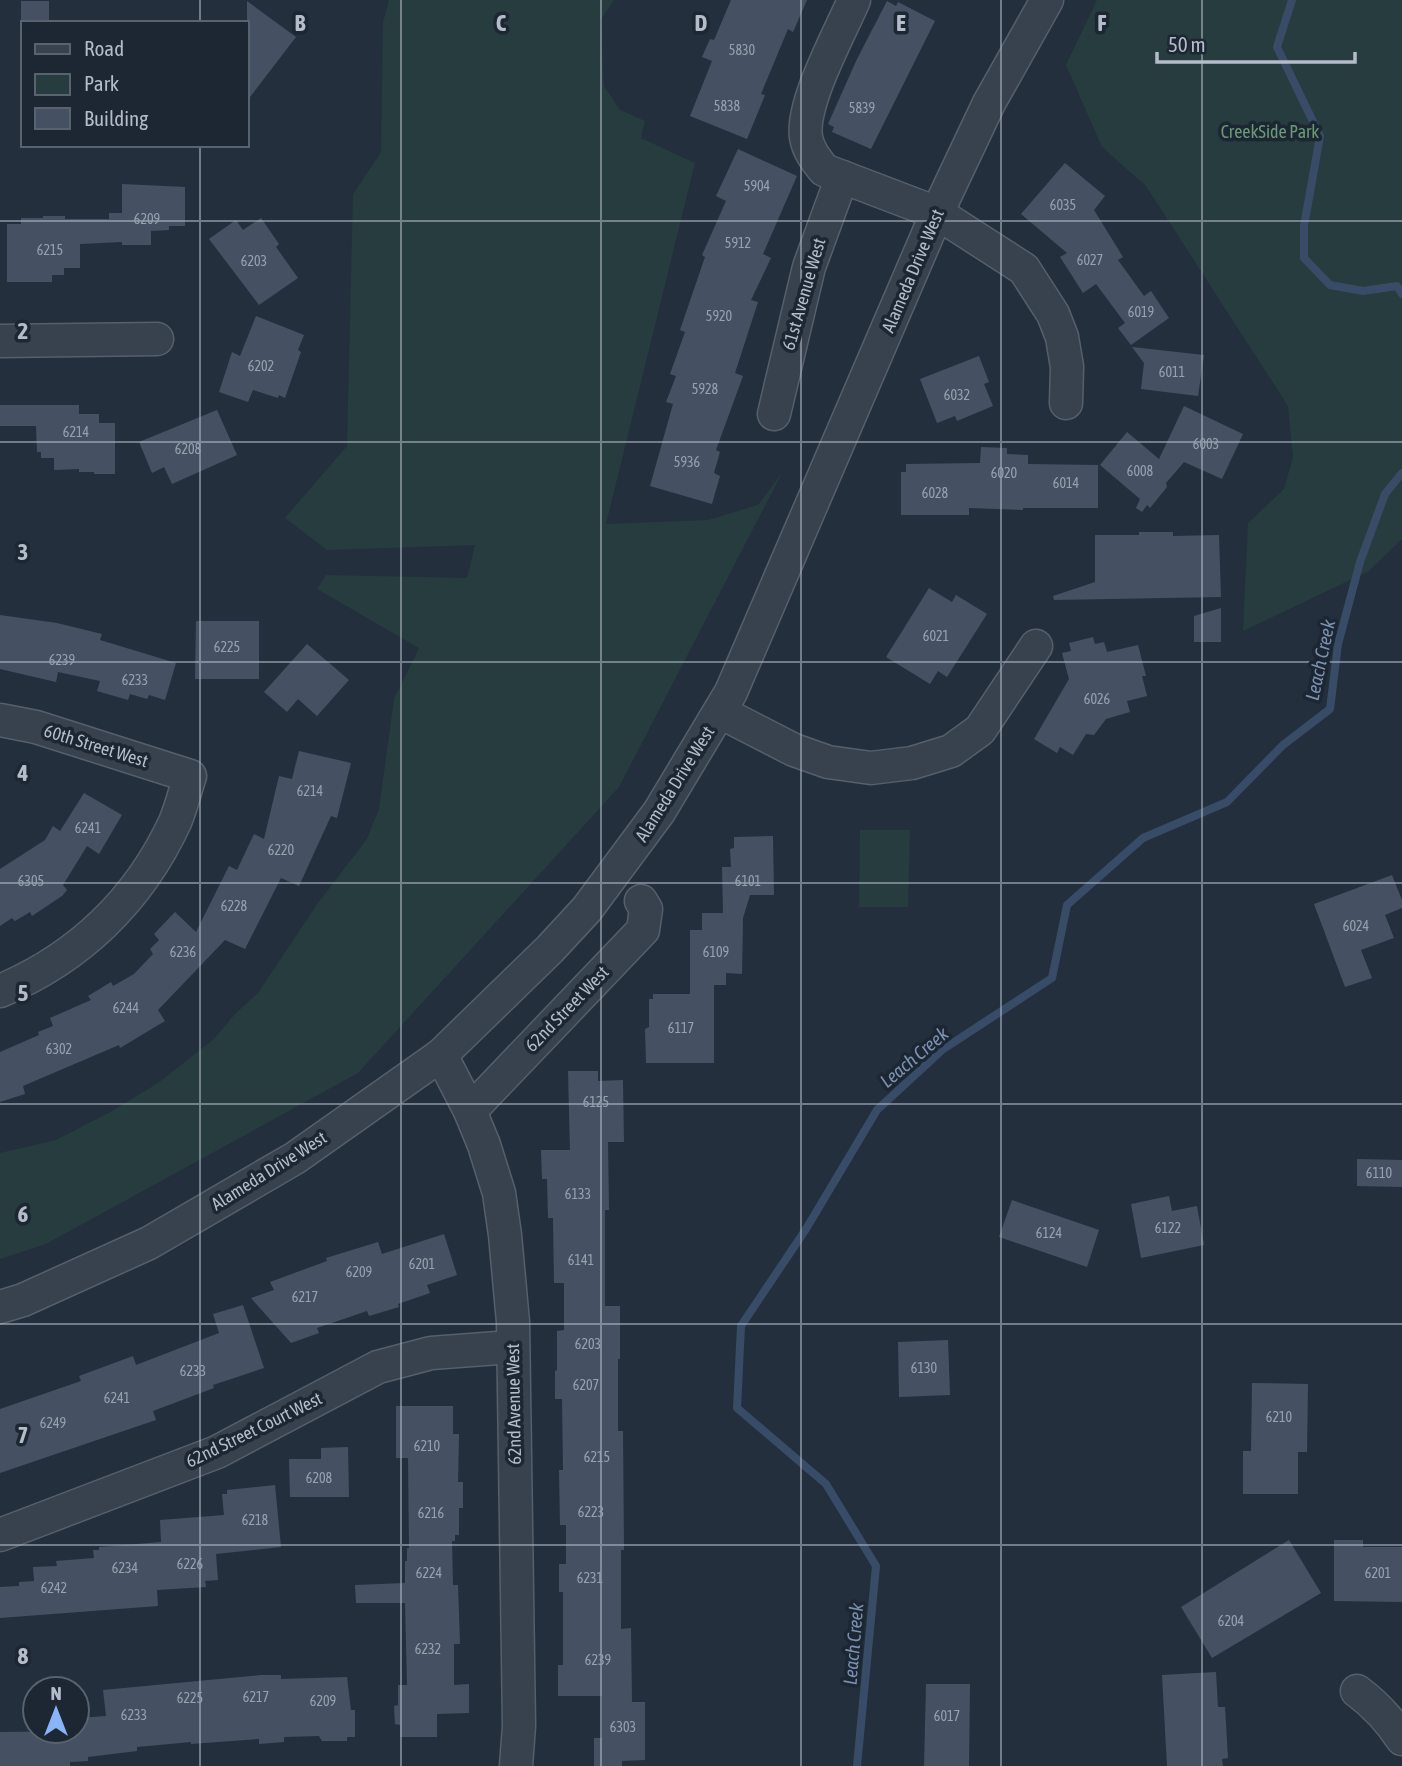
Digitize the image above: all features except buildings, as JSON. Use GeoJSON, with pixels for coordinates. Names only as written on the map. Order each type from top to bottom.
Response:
{"type":"FeatureCollection","features":[{"type":"Feature","properties":{"kind":"street"},"geometry":{"type":"LineString","coordinates":[[854,0],[814,91],[806,121],[806,138],[813,156],[824,170],[937,213],[1024,269],[1053,314],[1062,337],[1068,367],[1066,403]]}},
{"type":"Feature","properties":{"kind":"street","name":"Alameda Drive West"},"geometry":{"type":"LineString","coordinates":[[0,1307],[23,1300],[149,1243],[295,1158],[441,1055],[550,949],[587,909],[659,812],[732,692],[937,213],[989,103],[1047,0]]}},
{"type":"Feature","properties":{"kind":"street","name":"61st Avenue West"},"geometry":{"type":"LineString","coordinates":[[774,414],[809,267],[842,177]]}},
{"type":"Feature","properties":{"kind":"street"},"geometry":{"type":"LineString","coordinates":[[0,341],[157,340]]}},
{"type":"Feature","properties":{"kind":"street"},"geometry":{"type":"LineString","coordinates":[[720,712],[794,750],[828,762],[871,768],[912,763],[951,751],[980,730],[1036,646]]}},
{"type":"Feature","properties":{"kind":"street","name":"60th Street West"},"geometry":{"type":"LineString","coordinates":[[0,720],[36,727],[190,776],[176,820],[155,861],[128,899],[73,951],[26,980],[0,991]]}},
{"type":"Feature","properties":{"kind":"street","name":"62nd Street West"},"geometry":{"type":"LineString","coordinates":[[470,1111],[643,930],[646,909],[641,901]]}},
{"type":"Feature","properties":{"kind":"street","name":"62nd Avenue West"},"geometry":{"type":"LineString","coordinates":[[441,1055],[484,1144],[499,1193],[511,1286],[519,1726],[516,1766]]}},
{"type":"Feature","properties":{"kind":"street","name":"62nd Street Court West"},"geometry":{"type":"LineString","coordinates":[[0,1535],[217,1452],[379,1367],[431,1353],[512,1347]]}},
{"type":"Feature","properties":{"kind":"street"},"geometry":{"type":"LineString","coordinates":[[1357,1691],[1377,1705],[1402,1739]]}},
{"type":"Feature","properties":{"kind":"green space"},"geometry":{"type":"Polygon","coordinates":[[[389,0],[614,0],[600,21],[604,86],[620,110],[645,121],[641,138],[695,163],[606,524],[708,520],[758,505],[782,473],[619,787],[358,1073],[46,1244],[0,1259],[0,1153],[56,1140],[112,1111],[158,1083],[214,1039],[235,1014],[258,993],[318,903],[367,839],[379,809],[394,699],[419,648],[317,589],[326,575],[467,578],[475,545],[327,550],[285,518],[347,446],[353,194],[381,152],[383,22],[389,0]]]}},
{"type":"Feature","properties":{"kind":"green space","name":"CreekSide Park"},"geometry":{"type":"Polygon","coordinates":[[[1097,0],[1402,0],[1402,539],[1369,571],[1243,631],[1248,523],[1284,489],[1293,457],[1288,406],[1146,186],[1102,147],[1066,65],[1097,0]]]}},
{"type":"Feature","properties":{"kind":"green space"},"geometry":{"type":"Polygon","coordinates":[[[860,830],[910,830],[908,907],[859,907],[860,830]]]}},
{"type":"Feature","properties":{"kind":"waterway","name":"Leach Creek"},"geometry":{"type":"LineString","coordinates":[[1292,0],[1277,47],[1320,136],[1304,226],[1304,258],[1330,285],[1363,291],[1397,286],[1402,294]]}},
{"type":"Feature","properties":{"kind":"waterway","name":"Leach Creek"},"geometry":{"type":"LineString","coordinates":[[857,1766],[876,1566],[826,1484],[737,1408],[741,1326],[806,1229],[877,1110],[942,1050],[1052,978],[1067,905],[1143,838],[1227,802],[1283,745],[1330,709],[1338,644],[1360,562],[1385,494],[1402,473]]}}]}
